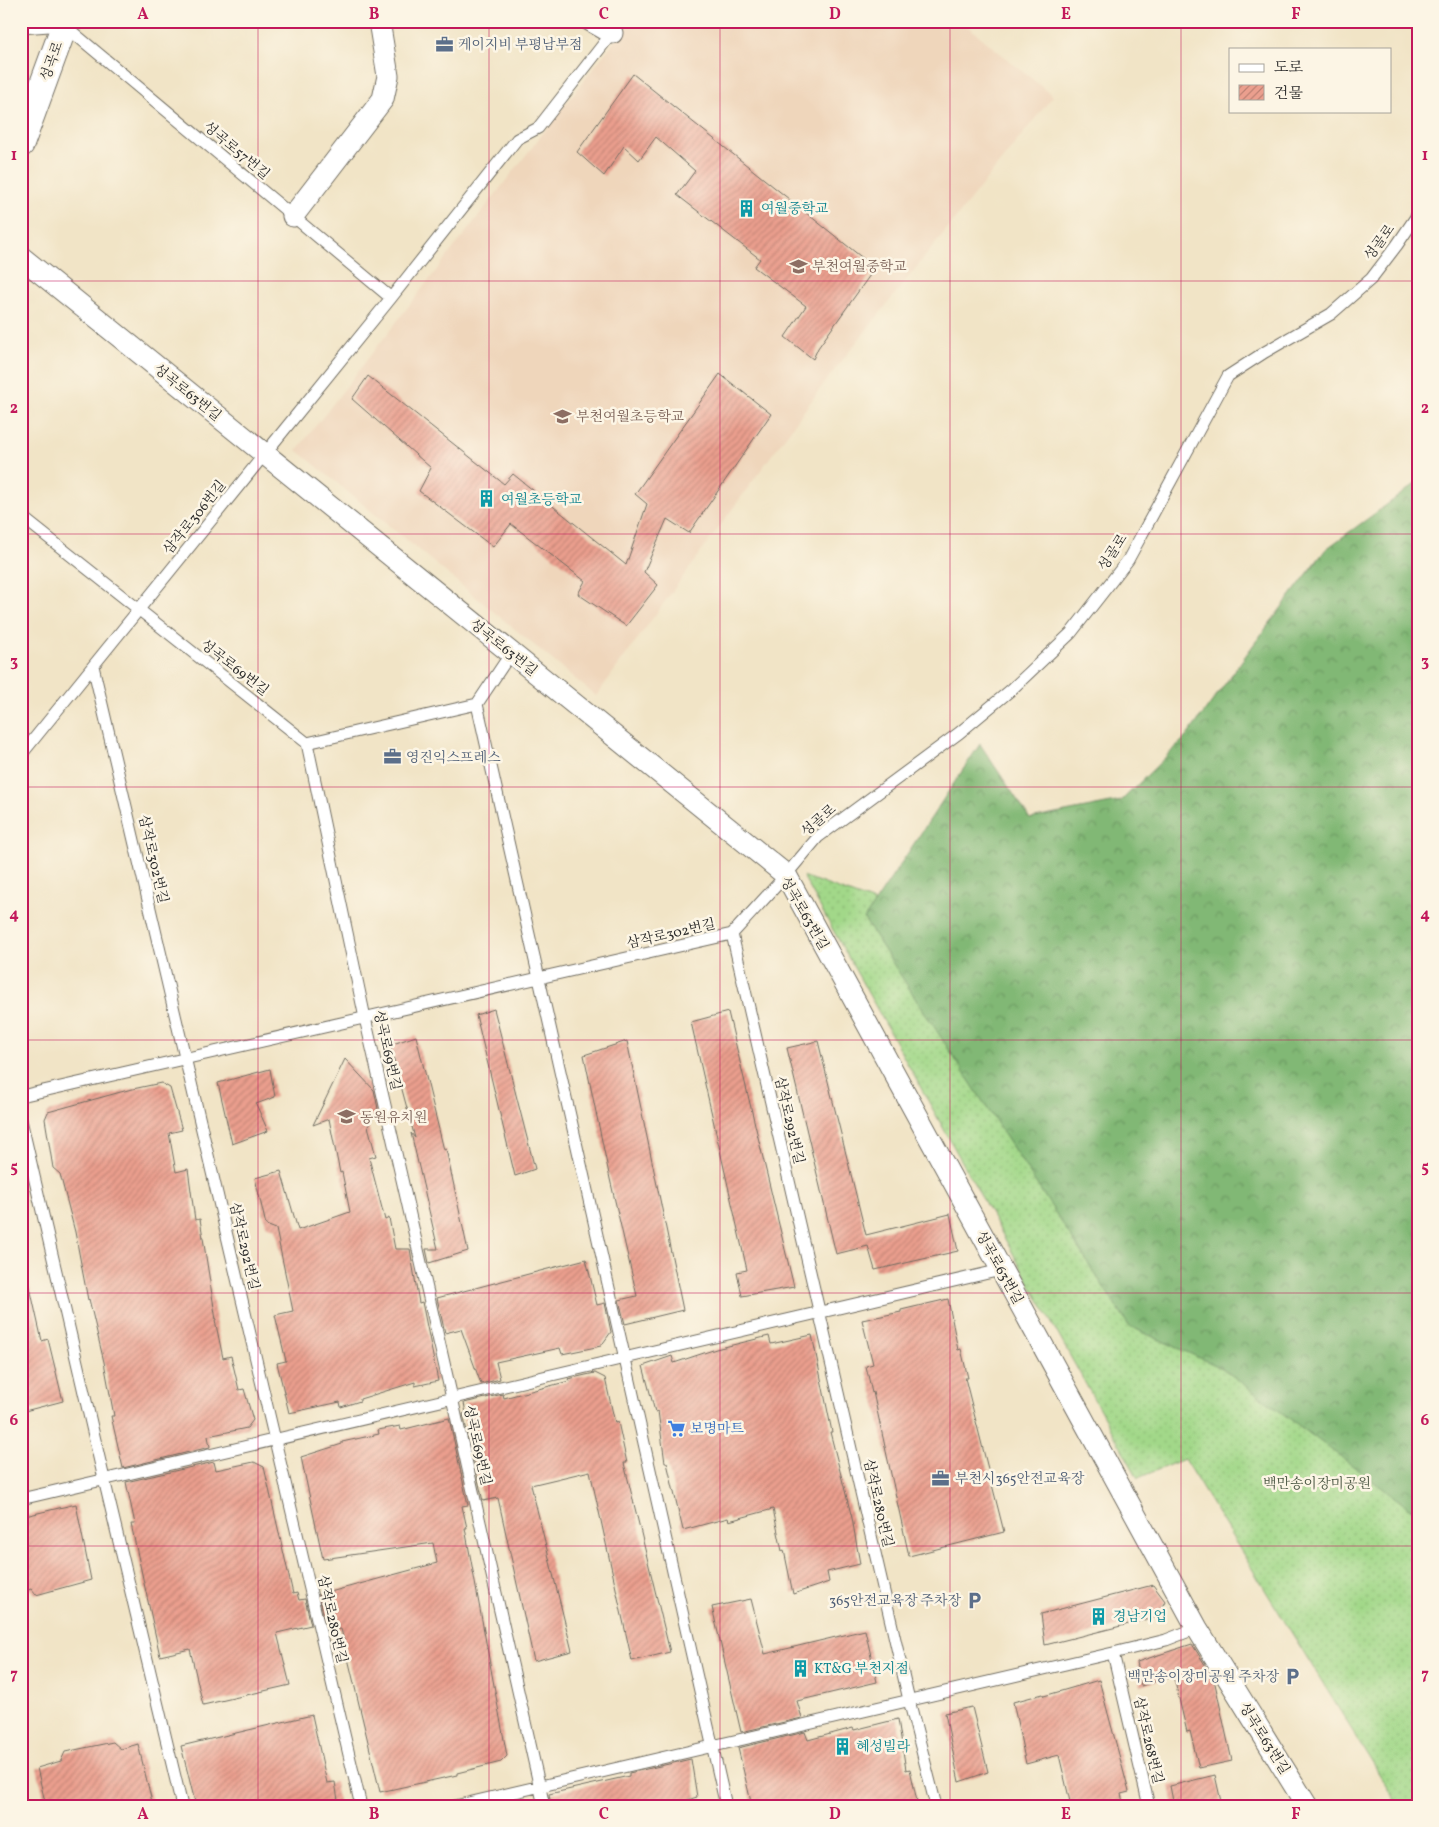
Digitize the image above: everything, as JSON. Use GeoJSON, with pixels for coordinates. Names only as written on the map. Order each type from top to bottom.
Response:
{"type":"FeatureCollection","features":[{"type":"Feature","properties":{"kind":"street"},"geometry":{"type":"LineString","coordinates":[[292,216],[382,98],[388,76],[379,21]]}},
{"type":"Feature","properties":{"kind":"street"},"geometry":{"type":"LineString","coordinates":[[591,21],[612,33]]}},
{"type":"Feature","properties":{"kind":"street","name":"성곡로"},"geometry":{"type":"LineString","coordinates":[[23,131],[65,23]]}},
{"type":"Feature","properties":{"kind":"street","name":"성곡로63번길"},"geometry":{"type":"LineString","coordinates":[[21,257],[786,875],[1197,1628],[1307,1806]]}},
{"type":"Feature","properties":{"kind":"lane","name":"성곡로57번길"},"geometry":{"type":"LineString","coordinates":[[65,23],[391,298]]}},
{"type":"Feature","properties":{"kind":"lane","name":"성곡로"},"geometry":{"type":"LineString","coordinates":[[21,28],[65,23]]}},
{"type":"Feature","properties":{"kind":"lane","name":"삼작로306번길"},"geometry":{"type":"LineString","coordinates":[[21,755],[391,298],[517,139],[538,128],[612,33]]}},
{"type":"Feature","properties":{"kind":"lane","name":"성골로"},"geometry":{"type":"LineString","coordinates":[[786,875],[818,837],[966,726],[1012,689],[1071,632],[1128,560],[1228,376],[1265,352],[1332,314],[1371,279],[1418,214]]}},
{"type":"Feature","properties":{"kind":"lane","name":"성곡로69번길"},"geometry":{"type":"LineString","coordinates":[[21,516],[307,743],[365,1018],[544,1806]]}},
{"type":"Feature","properties":{"kind":"lane"},"geometry":{"type":"LineString","coordinates":[[307,743],[477,704],[511,653]]}},
{"type":"Feature","properties":{"kind":"lane","name":"삼작로302번길"},"geometry":{"type":"LineString","coordinates":[[93,666],[186,1058]]}},
{"type":"Feature","properties":{"kind":"lane"},"geometry":{"type":"LineString","coordinates":[[477,704],[726,1806]]}},
{"type":"Feature","properties":{"kind":"lane","name":"삼작로302번길"},"geometry":{"type":"LineString","coordinates":[[21,1096],[732,934],[786,875]]}},
{"type":"Feature","properties":{"kind":"lane","name":"삼작로292번길"},"geometry":{"type":"LineString","coordinates":[[732,934],[820,1312]]}},
{"type":"Feature","properties":{"kind":"lane","name":"삼작로292번길"},"geometry":{"type":"LineString","coordinates":[[186,1058],[275,1440]]}},
{"type":"Feature","properties":{"kind":"lane"},"geometry":{"type":"LineString","coordinates":[[21,1120],[182,1806]]}},
{"type":"Feature","properties":{"kind":"lane"},"geometry":{"type":"LineString","coordinates":[[21,1499],[1001,1270]]}},
{"type":"Feature","properties":{"kind":"lane","name":"삼작로280번길"},"geometry":{"type":"LineString","coordinates":[[820,1312],[909,1700]]}},
{"type":"Feature","properties":{"kind":"lane","name":"삼작로280번길"},"geometry":{"type":"LineString","coordinates":[[275,1440],[361,1806]]}},
{"type":"Feature","properties":{"kind":"lane"},"geometry":{"type":"LineString","coordinates":[[455,1806],[1114,1653],[1166,1640],[1197,1628]]}},
{"type":"Feature","properties":{"kind":"lane","name":"삼작로268번길"},"geometry":{"type":"LineString","coordinates":[[1114,1653],[1149,1806]]}},
{"type":"Feature","properties":{"kind":"lane"},"geometry":{"type":"LineString","coordinates":[[909,1700],[936,1806]]}},
{"type":"Feature","properties":{"kind":"shaded area"},"geometry":{"type":"Polygon","coordinates":[[[630,21],[961,21],[1053,96],[825,382],[596,696],[297,450],[630,21]]]}},
{"type":"Feature","properties":{"kind":"green space"},"geometry":{"type":"Polygon","coordinates":[[[1418,482],[1418,1510],[1409,1508],[1222,1368],[1129,1326],[864,919],[980,744],[1030,819],[1121,801],[1187,736],[1326,549],[1418,482]]]}},
{"type":"Feature","properties":{"kind":"green space","name":"백만송이장미공원"},"geometry":{"type":"Polygon","coordinates":[[[803,876],[1008,951],[1418,1426],[1418,1806],[1399,1806],[1184,1459],[1138,1478],[803,876]]]}},
{"type":"Feature","properties":{"kind":"building","name":"여월중학교"},"geometry":{"type":"Polygon","coordinates":[[[633,74],[875,268],[818,348],[813,359],[785,337],[806,306],[754,267],[760,259],[677,195],[695,171],[656,137],[639,160],[624,146],[604,176],[577,152],[633,74]]]}},
{"type":"Feature","properties":{"kind":"building","name":"여월초등학교"},"geometry":{"type":"Polygon","coordinates":[[[720,374],[771,414],[689,533],[667,519],[644,572],[658,585],[626,626],[578,594],[585,581],[511,524],[493,547],[419,491],[431,468],[352,399],[368,376],[504,484],[513,474],[626,565],[647,504],[635,494],[720,374]]]}},
{"type":"Feature","properties":{"kind":"building"},"geometry":{"type":"Polygon","coordinates":[[[494,1009],[535,1169],[515,1176],[476,1015],[494,1009]]]}},
{"type":"Feature","properties":{"kind":"building"},"geometry":{"type":"Polygon","coordinates":[[[728,1012],[794,1287],[742,1296],[737,1272],[747,1270],[691,1022],[728,1012]]]}},
{"type":"Feature","properties":{"kind":"building"},"geometry":{"type":"Polygon","coordinates":[[[416,1036],[444,1150],[446,1149],[468,1251],[429,1263],[426,1249],[438,1249],[411,1133],[415,1138],[390,1045],[416,1036]]]}},
{"type":"Feature","properties":{"kind":"building"},"geometry":{"type":"Polygon","coordinates":[[[627,1041],[683,1310],[625,1324],[619,1300],[637,1296],[584,1055],[627,1041]]]}},
{"type":"Feature","properties":{"kind":"building"},"geometry":{"type":"Polygon","coordinates":[[[818,1041],[866,1235],[950,1214],[958,1251],[875,1270],[868,1246],[836,1254],[787,1048],[818,1041]]]}},
{"type":"Feature","properties":{"kind":"building"},"geometry":{"type":"Polygon","coordinates":[[[345,1059],[374,1090],[378,1109],[368,1126],[376,1156],[369,1158],[385,1220],[389,1218],[395,1249],[410,1249],[419,1303],[422,1302],[438,1381],[415,1386],[415,1382],[341,1407],[340,1402],[289,1413],[277,1363],[286,1361],[275,1315],[293,1311],[276,1229],[266,1225],[255,1178],[281,1171],[298,1230],[350,1212],[329,1119],[313,1125],[345,1059]]]}},
{"type":"Feature","properties":{"kind":"building"},"geometry":{"type":"Polygon","coordinates":[[[270,1069],[275,1097],[256,1104],[268,1131],[232,1144],[218,1083],[270,1069]]]}},
{"type":"Feature","properties":{"kind":"building"},"geometry":{"type":"Polygon","coordinates":[[[161,1083],[170,1088],[182,1130],[169,1133],[176,1172],[188,1169],[195,1220],[200,1219],[215,1320],[223,1358],[231,1356],[239,1390],[244,1389],[253,1420],[247,1428],[208,1436],[210,1447],[123,1468],[111,1416],[114,1416],[104,1362],[88,1300],[75,1232],[60,1174],[53,1168],[45,1119],[48,1112],[161,1083]]]}},
{"type":"Feature","properties":{"kind":"building"},"geometry":{"type":"Polygon","coordinates":[[[586,1259],[597,1305],[605,1303],[611,1332],[601,1346],[562,1354],[560,1348],[496,1362],[500,1379],[481,1384],[461,1329],[445,1333],[437,1298],[586,1259]]]}},
{"type":"Feature","properties":{"kind":"building"},"geometry":{"type":"Polygon","coordinates":[[[29,1283],[42,1341],[48,1339],[63,1401],[21,1412],[21,1284],[29,1283]]]}},
{"type":"Feature","properties":{"kind":"building"},"geometry":{"type":"Polygon","coordinates":[[[948,1299],[958,1350],[961,1349],[968,1378],[965,1378],[1004,1532],[909,1556],[866,1366],[873,1364],[862,1320],[948,1299]]]}},
{"type":"Feature","properties":{"kind":"building"},"geometry":{"type":"Polygon","coordinates":[[[812,1335],[832,1432],[830,1432],[852,1518],[860,1564],[827,1572],[829,1582],[793,1594],[773,1509],[729,1521],[728,1518],[683,1530],[667,1463],[665,1463],[658,1411],[655,1412],[643,1366],[672,1356],[674,1363],[716,1349],[769,1336],[771,1344],[812,1335]]]}},
{"type":"Feature","properties":{"kind":"building"},"geometry":{"type":"Polygon","coordinates":[[[595,1373],[605,1378],[615,1423],[618,1422],[627,1463],[624,1463],[670,1652],[632,1661],[590,1471],[531,1485],[572,1651],[534,1661],[498,1498],[483,1501],[463,1414],[466,1413],[464,1403],[503,1394],[504,1398],[595,1373]]]}},
{"type":"Feature","properties":{"kind":"building"},"geometry":{"type":"Polygon","coordinates":[[[449,1418],[468,1505],[462,1506],[467,1528],[465,1528],[507,1756],[501,1762],[457,1773],[457,1775],[380,1792],[341,1629],[333,1630],[332,1620],[325,1622],[319,1595],[437,1563],[433,1543],[323,1559],[301,1457],[342,1444],[342,1442],[379,1434],[378,1430],[400,1426],[401,1430],[449,1418]]]}},
{"type":"Feature","properties":{"kind":"building"},"geometry":{"type":"Polygon","coordinates":[[[214,1462],[216,1470],[254,1462],[264,1467],[293,1594],[297,1593],[299,1600],[305,1599],[311,1625],[277,1633],[290,1685],[203,1705],[190,1649],[160,1656],[131,1524],[135,1524],[126,1482],[214,1462]]]}},
{"type":"Feature","properties":{"kind":"building"},"geometry":{"type":"Polygon","coordinates":[[[76,1504],[91,1580],[36,1595],[31,1589],[21,1592],[21,1517],[76,1504]]]}},
{"type":"Feature","properties":{"kind":"building","name":"경남기업"},"geometry":{"type":"Polygon","coordinates":[[[1153,1585],[1165,1601],[1157,1617],[1045,1645],[1041,1614],[1153,1585]]]}},
{"type":"Feature","properties":{"kind":"building","name":"KT&G 부천지점"},"geometry":{"type":"Polygon","coordinates":[[[751,1599],[765,1654],[865,1630],[877,1682],[797,1701],[802,1718],[741,1732],[712,1607],[751,1599]]]}},
{"type":"Feature","properties":{"kind":"building"},"geometry":{"type":"Polygon","coordinates":[[[1192,1644],[1214,1679],[1232,1761],[1199,1768],[1190,1731],[1187,1732],[1172,1676],[1141,1686],[1137,1662],[1192,1644]]]}},
{"type":"Feature","properties":{"kind":"building"},"geometry":{"type":"Polygon","coordinates":[[[1099,1680],[1129,1792],[1121,1794],[1124,1806],[1071,1806],[1059,1755],[1026,1764],[1013,1702],[1043,1694],[1044,1696],[1099,1680]]]}},
{"type":"Feature","properties":{"kind":"building"},"geometry":{"type":"Polygon","coordinates":[[[972,1707],[988,1772],[959,1782],[945,1713],[972,1707]]]}},
{"type":"Feature","properties":{"kind":"building"},"geometry":{"type":"Polygon","coordinates":[[[312,1715],[327,1783],[335,1782],[339,1806],[196,1806],[181,1746],[312,1715]]]}},
{"type":"Feature","properties":{"kind":"building"},"geometry":{"type":"Polygon","coordinates":[[[898,1719],[906,1770],[910,1769],[918,1806],[752,1806],[738,1748],[805,1732],[808,1740],[898,1719]]]}},
{"type":"Feature","properties":{"kind":"building"},"geometry":{"type":"Polygon","coordinates":[[[113,1742],[121,1749],[138,1744],[153,1806],[46,1806],[37,1768],[61,1761],[65,1752],[113,1742]]]}},
{"type":"Feature","properties":{"kind":"building"},"geometry":{"type":"Polygon","coordinates":[[[691,1759],[697,1797],[669,1806],[551,1806],[549,1794],[629,1776],[629,1773],[691,1759]]]}},
{"type":"Feature","properties":{"kind":"building"},"geometry":{"type":"Polygon","coordinates":[[[1215,1775],[1222,1806],[1174,1806],[1170,1786],[1215,1775]]]}},
{"type":"Feature","properties":{"kind":"place","name":"케이지비 부평남부점"},"geometry":{"type":"Point","coordinates":[444,44]}},
{"type":"Feature","properties":{"kind":"place","name":"여월중학교"},"geometry":{"type":"Point","coordinates":[747,208]}},
{"type":"Feature","properties":{"kind":"place","name":"부천여월중학교"},"geometry":{"type":"Point","coordinates":[798,266]}},
{"type":"Feature","properties":{"kind":"place","name":"부천여월초등학교"},"geometry":{"type":"Point","coordinates":[562,416]}},
{"type":"Feature","properties":{"kind":"place","name":"여월초등학교"},"geometry":{"type":"Point","coordinates":[487,499]}},
{"type":"Feature","properties":{"kind":"place","name":"영진익스프레스"},"geometry":{"type":"Point","coordinates":[392,757]}},
{"type":"Feature","properties":{"kind":"place","name":"동원유치원"},"geometry":{"type":"Point","coordinates":[346,1117]}},
{"type":"Feature","properties":{"kind":"place","name":"보명마트"},"geometry":{"type":"Point","coordinates":[676,1428]}},
{"type":"Feature","properties":{"kind":"place","name":"부천시365안전교육장"},"geometry":{"type":"Point","coordinates":[941,1478]}},
{"type":"Feature","properties":{"kind":"place","name":"365안전교육장 주차장"},"geometry":{"type":"Point","coordinates":[975,1600]}},
{"type":"Feature","properties":{"kind":"place","name":"경남기업"},"geometry":{"type":"Point","coordinates":[1099,1616]}},
{"type":"Feature","properties":{"kind":"place","name":"KT&G 부천지점"},"geometry":{"type":"Point","coordinates":[800,1668]}},
{"type":"Feature","properties":{"kind":"place","name":"백만송이장미공원 주차장"},"geometry":{"type":"Point","coordinates":[1293,1676]}},
{"type":"Feature","properties":{"kind":"place","name":"혜성빌라"},"geometry":{"type":"Point","coordinates":[842,1746]}}]}
